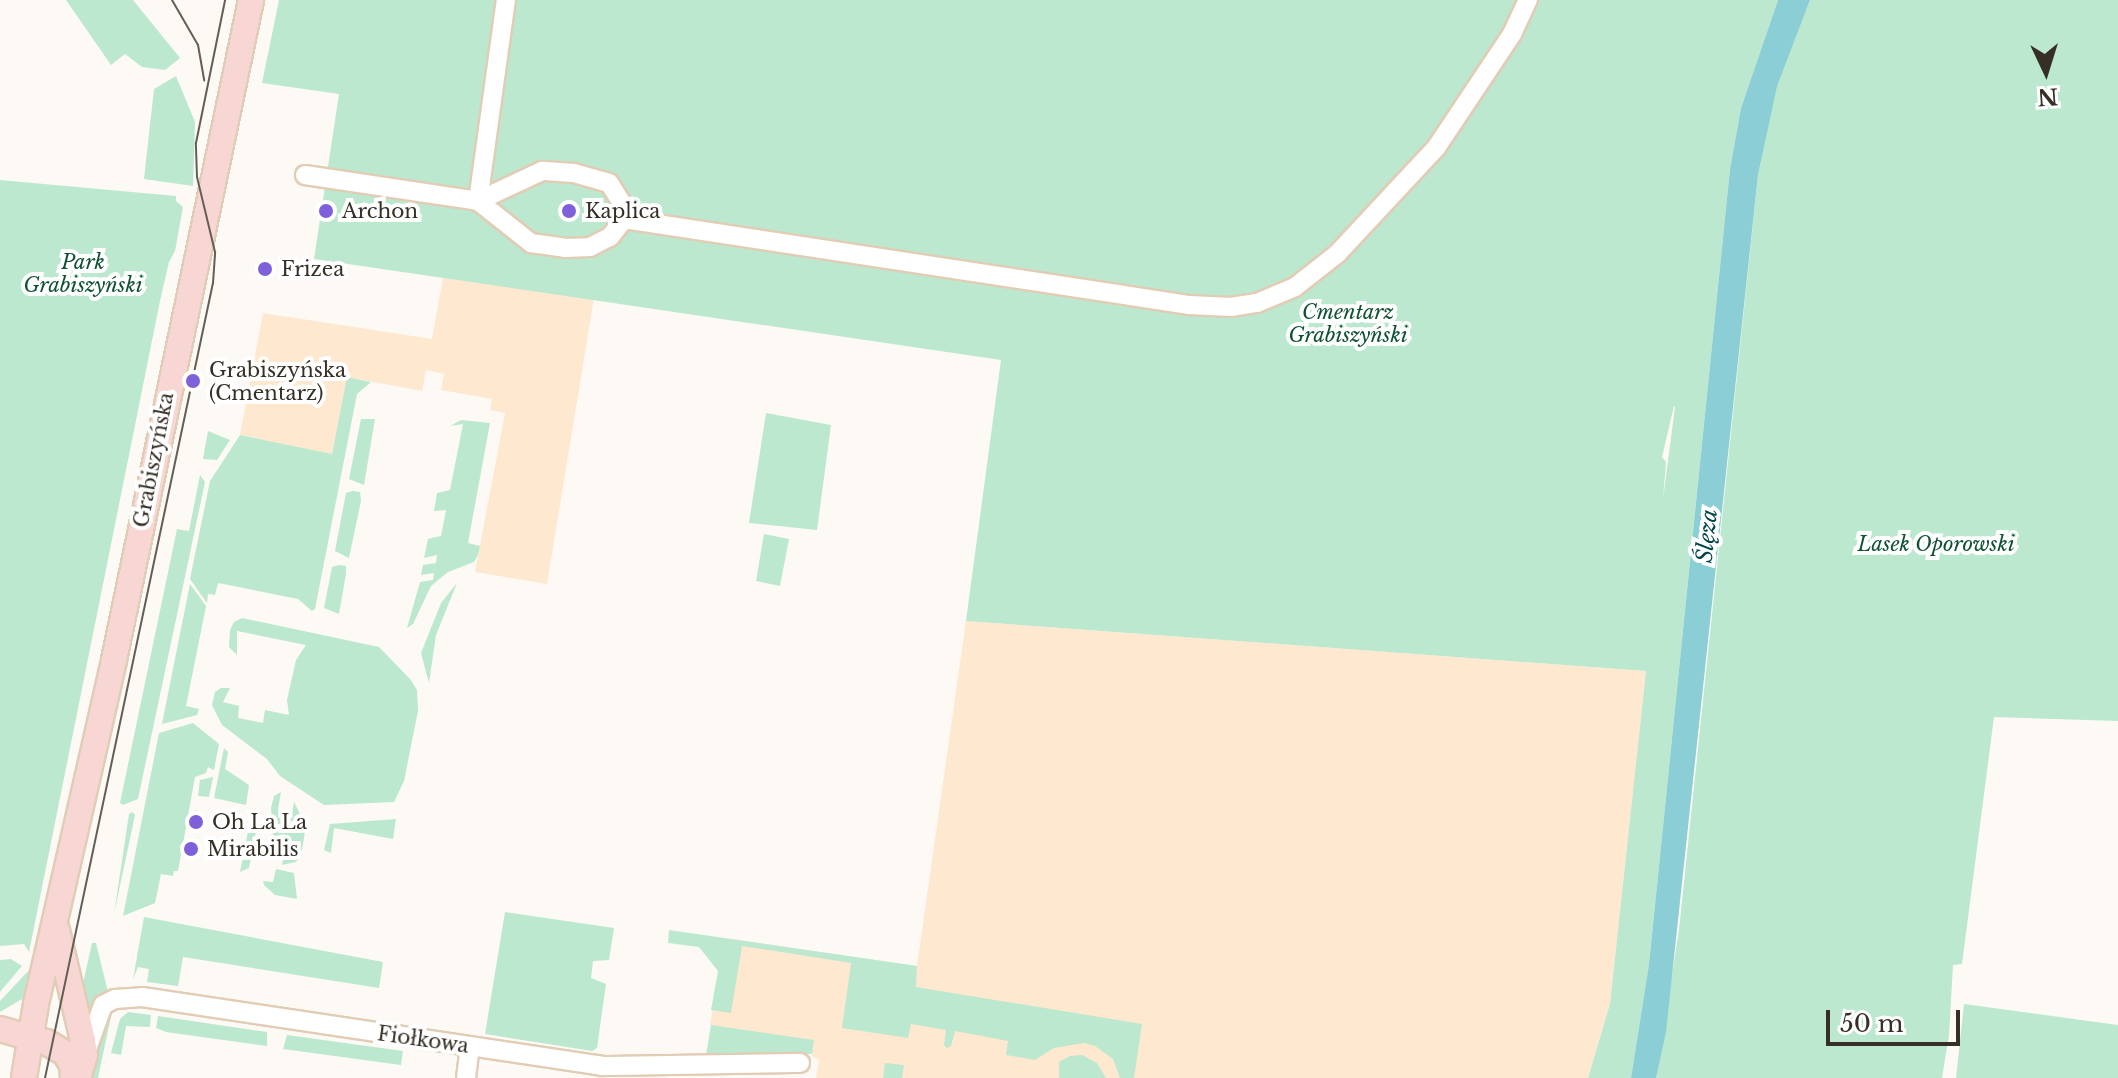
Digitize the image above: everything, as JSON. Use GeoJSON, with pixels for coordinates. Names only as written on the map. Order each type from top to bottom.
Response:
{"type":"FeatureCollection","features":[{"type":"Feature","properties":{"kind":"main road","name":"Grabiszyńska"},"geometry":{"type":"LineString","coordinates":[[24,1078],[251,0]]}},
{"type":"Feature","properties":{"kind":"main road","name":"Grabiszyńska"},"geometry":{"type":"LineString","coordinates":[[56,920],[78,1070]]}},
{"type":"Feature","properties":{"kind":"main road"},"geometry":{"type":"LineString","coordinates":[[0,1029],[31,1036],[65,1053],[78,1070]]}},
{"type":"Feature","properties":{"kind":"street"},"geometry":{"type":"LineString","coordinates":[[478,201],[506,0]]}},
{"type":"Feature","properties":{"kind":"street"},"geometry":{"type":"LineString","coordinates":[[624,219],[1189,305],[1231,307],[1257,303],[1295,287],[1337,254],[1436,148],[1512,34],[1528,0]]}},
{"type":"Feature","properties":{"kind":"street"},"geometry":{"type":"LineString","coordinates":[[305,175],[478,201],[531,243],[565,248],[590,247],[610,237],[624,219],[623,205],[609,183],[573,173],[542,171],[478,201]]}},
{"type":"Feature","properties":{"kind":"street","name":"Fiołkowa"},"geometry":{"type":"LineString","coordinates":[[78,1070],[103,1005],[128,997],[602,1066],[800,1063]]}},
{"type":"Feature","properties":{"kind":"street"},"geometry":{"type":"LineString","coordinates":[[466,1078],[470,1047]]}},
{"type":"Feature","properties":{"kind":"shaded area"},"geometry":{"type":"Polygon","coordinates":[[[443,278],[594,298],[547,584],[475,572],[505,413],[490,410],[492,399],[441,390],[444,374],[426,370],[422,391],[347,377],[332,455],[240,435],[263,313],[432,339],[443,278]]]}},
{"type":"Feature","properties":{"kind":"shaded area"},"geometry":{"type":"Polygon","coordinates":[[[966,621],[1646,671],[1610,1004],[1588,1078],[816,1078],[819,1060],[812,1056],[813,1040],[710,1026],[724,938],[917,966],[966,621]]]}},
{"type":"Feature","properties":{"kind":"green space"},"geometry":{"type":"Polygon","coordinates":[[[66,0],[133,0],[180,58],[165,70],[142,67],[125,54],[111,65],[66,0]]]}},
{"type":"Feature","properties":{"kind":"green space","name":"Cmentarz Grabiszyński"},"geometry":{"type":"Polygon","coordinates":[[[279,0],[1778,0],[1741,108],[1730,169],[1649,964],[1631,1078],[1588,1078],[1610,1004],[1646,671],[966,621],[1001,360],[314,259],[339,94],[262,83],[279,0]],[[1675,407],[1662,457],[1666,462],[1663,499],[1675,407]]]}},
{"type":"Feature","properties":{"kind":"green space","name":"Lasek Oporowski"},"geometry":{"type":"Polygon","coordinates":[[[1810,0],[2118,0],[2118,721],[1994,717],[1962,964],[1953,965],[1949,1035],[1942,1078],[1656,1078],[1679,930],[1758,175],[1776,86],[1810,0]]]}},
{"type":"Feature","properties":{"kind":"green space"},"geometry":{"type":"Polygon","coordinates":[[[176,76],[195,122],[193,186],[144,179],[154,89],[176,76]]]}},
{"type":"Feature","properties":{"kind":"green space","name":"Park Grabiszyński"},"geometry":{"type":"Polygon","coordinates":[[[0,180],[176,196],[176,201],[183,207],[175,251],[169,262],[160,301],[29,952],[24,944],[0,946],[0,180]]]}},
{"type":"Feature","properties":{"kind":"green space"},"geometry":{"type":"Polygon","coordinates":[[[347,377],[371,382],[357,394],[315,609],[312,611],[298,599],[218,583],[215,595],[208,594],[207,603],[190,579],[210,481],[240,435],[332,454],[347,377]]]}},
{"type":"Feature","properties":{"kind":"green space"},"geometry":{"type":"Polygon","coordinates":[[[766,413],[831,425],[817,530],[749,523],[766,413]]]}},
{"type":"Feature","properties":{"kind":"green space"},"geometry":{"type":"Polygon","coordinates":[[[361,419],[375,419],[364,485],[349,479],[361,419]]]}},
{"type":"Feature","properties":{"kind":"green space"},"geometry":{"type":"Polygon","coordinates":[[[461,420],[490,423],[468,543],[480,546],[478,555],[474,562],[448,572],[431,586],[413,624],[407,628],[420,582],[433,580],[434,573],[421,575],[423,565],[436,563],[437,555],[424,558],[428,539],[441,536],[446,510],[434,511],[437,493],[450,490],[463,424],[450,426],[461,420]]]}},
{"type":"Feature","properties":{"kind":"green space"},"geometry":{"type":"Polygon","coordinates":[[[208,431],[230,440],[217,460],[203,459],[208,431]]]}},
{"type":"Feature","properties":{"kind":"green space"},"geometry":{"type":"Polygon","coordinates":[[[200,475],[205,482],[138,799],[123,805],[120,803],[177,529],[189,531],[200,475]]]}},
{"type":"Feature","properties":{"kind":"green space"},"geometry":{"type":"Polygon","coordinates":[[[360,492],[361,501],[349,558],[335,551],[346,493],[360,492]]]}},
{"type":"Feature","properties":{"kind":"green space"},"geometry":{"type":"Polygon","coordinates":[[[764,534],[789,539],[780,586],[756,581],[764,534]]]}},
{"type":"Feature","properties":{"kind":"green space"},"geometry":{"type":"Polygon","coordinates":[[[346,566],[346,574],[339,614],[324,608],[332,567],[346,566]]]}},
{"type":"Feature","properties":{"kind":"green space"},"geometry":{"type":"Polygon","coordinates":[[[457,583],[436,635],[429,683],[421,653],[441,603],[457,583]]]}},
{"type":"Feature","properties":{"kind":"green space"},"geometry":{"type":"Polygon","coordinates":[[[190,584],[206,606],[186,706],[199,709],[197,715],[162,724],[190,584]]]}},
{"type":"Feature","properties":{"kind":"green space"},"geometry":{"type":"Polygon","coordinates":[[[242,618],[379,647],[411,680],[417,690],[418,711],[404,781],[394,802],[324,805],[280,776],[267,759],[222,725],[212,705],[215,692],[221,688],[230,688],[223,702],[239,706],[238,718],[263,723],[265,710],[289,715],[287,700],[296,660],[306,645],[237,631],[237,655],[229,647],[230,630],[234,622],[242,618]]]}},
{"type":"Feature","properties":{"kind":"green space"},"geometry":{"type":"Polygon","coordinates":[[[193,723],[219,744],[214,770],[208,767],[206,773],[195,777],[178,871],[174,871],[173,876],[161,874],[155,903],[123,916],[159,733],[193,723]]]}},
{"type":"Feature","properties":{"kind":"green space"},"geometry":{"type":"Polygon","coordinates":[[[224,748],[228,752],[225,769],[249,785],[246,805],[214,798],[224,748]]]}},
{"type":"Feature","properties":{"kind":"green space"},"geometry":{"type":"Polygon","coordinates":[[[213,777],[209,797],[198,796],[200,780],[213,777]]]}},
{"type":"Feature","properties":{"kind":"green space"},"geometry":{"type":"Polygon","coordinates":[[[281,792],[278,809],[292,814],[294,802],[306,826],[301,855],[296,862],[282,865],[285,849],[273,835],[271,808],[274,796],[281,792]]]}},
{"type":"Feature","properties":{"kind":"green space"},"geometry":{"type":"Polygon","coordinates":[[[132,812],[135,815],[114,914],[129,814],[132,812]]]}},
{"type":"Feature","properties":{"kind":"green space"},"geometry":{"type":"Polygon","coordinates":[[[251,816],[257,825],[249,868],[240,872],[251,816]]]}},
{"type":"Feature","properties":{"kind":"green space"},"geometry":{"type":"Polygon","coordinates":[[[396,819],[393,839],[334,828],[331,853],[324,850],[330,824],[396,819]]]}},
{"type":"Feature","properties":{"kind":"green space"},"geometry":{"type":"Polygon","coordinates":[[[276,869],[294,873],[297,899],[275,895],[264,885],[263,881],[273,882],[276,869]]]}},
{"type":"Feature","properties":{"kind":"green space"},"geometry":{"type":"Polygon","coordinates":[[[505,912],[614,928],[609,960],[593,961],[591,978],[606,984],[597,1048],[592,1051],[485,1034],[505,912]]]}},
{"type":"Feature","properties":{"kind":"green space"},"geometry":{"type":"Polygon","coordinates":[[[144,917],[383,962],[379,988],[183,957],[178,986],[147,982],[149,969],[138,967],[133,979],[144,917]]]}},
{"type":"Feature","properties":{"kind":"green space"},"geometry":{"type":"Polygon","coordinates":[[[669,930],[917,966],[916,987],[1142,1024],[1134,1078],[1120,1078],[1113,1059],[1095,1046],[1084,1043],[1054,1048],[1035,1060],[1006,1055],[1008,1041],[955,1031],[951,1046],[947,1048],[944,1045],[946,1030],[911,1024],[908,1038],[842,1028],[851,963],[742,946],[731,1013],[711,1010],[718,971],[699,947],[668,943],[669,930]]]}},
{"type":"Feature","properties":{"kind":"green space"},"geometry":{"type":"Polygon","coordinates":[[[92,943],[96,943],[108,992],[95,1002],[87,1014],[80,997],[92,943]]]}},
{"type":"Feature","properties":{"kind":"green space"},"geometry":{"type":"Polygon","coordinates":[[[11,959],[22,966],[0,992],[0,960],[11,959]]]}},
{"type":"Feature","properties":{"kind":"green space"},"geometry":{"type":"Polygon","coordinates":[[[30,969],[35,971],[27,996],[0,1012],[0,1001],[30,969]]]}},
{"type":"Feature","properties":{"kind":"green space"},"geometry":{"type":"Polygon","coordinates":[[[1964,1004],[2118,1025],[2118,1078],[1956,1078],[1964,1004]]]}},
{"type":"Feature","properties":{"kind":"green space"},"geometry":{"type":"Polygon","coordinates":[[[113,1007],[98,1078],[88,1078],[102,1022],[113,1007]]]}},
{"type":"Feature","properties":{"kind":"green space"},"geometry":{"type":"Polygon","coordinates":[[[128,1012],[151,1015],[150,1027],[126,1026],[121,1055],[111,1053],[120,1019],[128,1012]]]}},
{"type":"Feature","properties":{"kind":"green space"},"geometry":{"type":"Polygon","coordinates":[[[158,1016],[267,1032],[267,1046],[166,1032],[156,1028],[158,1016]]]}},
{"type":"Feature","properties":{"kind":"green space"},"geometry":{"type":"Polygon","coordinates":[[[711,1025],[814,1040],[812,1054],[706,1055],[711,1025]]]}},
{"type":"Feature","properties":{"kind":"green space"},"geometry":{"type":"Polygon","coordinates":[[[287,1035],[403,1051],[401,1065],[283,1049],[287,1035]]]}},
{"type":"Feature","properties":{"kind":"green space"},"geometry":{"type":"Polygon","coordinates":[[[1082,1055],[1097,1063],[1106,1078],[1059,1078],[1059,1062],[1070,1056],[1082,1055]]]}},
{"type":"Feature","properties":{"kind":"green space"},"geometry":{"type":"Polygon","coordinates":[[[885,1063],[904,1065],[902,1078],[883,1078],[885,1063]]]}},
{"type":"Feature","properties":{"kind":"water","name":"Ślęza"},"geometry":{"type":"Polygon","coordinates":[[[1778,0],[1810,0],[1777,86],[1758,175],[1666,1032],[1656,1078],[1631,1078],[1649,964],[1730,169],[1741,108],[1778,0]]]}},
{"type":"Feature","properties":{"kind":"tram line"},"geometry":{"type":"LineString","coordinates":[[172,0],[198,45],[204,80]]}},
{"type":"Feature","properties":{"kind":"tram line"},"geometry":{"type":"LineString","coordinates":[[45,1078],[213,283],[215,252],[197,177],[196,143],[225,0]]}},
{"type":"Feature","properties":{"kind":"place","name":"Archon"},"geometry":{"type":"Point","coordinates":[326,211]}},
{"type":"Feature","properties":{"kind":"place","name":"Kaplica"},"geometry":{"type":"Point","coordinates":[569,211]}},
{"type":"Feature","properties":{"kind":"place","name":"Frizea"},"geometry":{"type":"Point","coordinates":[265,269]}},
{"type":"Feature","properties":{"kind":"place","name":"Grabiszyńska (Cmentarz)"},"geometry":{"type":"Point","coordinates":[193,381]}},
{"type":"Feature","properties":{"kind":"place","name":"Oh La La"},"geometry":{"type":"Point","coordinates":[196,822]}},
{"type":"Feature","properties":{"kind":"place","name":"Mirabilis"},"geometry":{"type":"Point","coordinates":[191,849]}}]}
